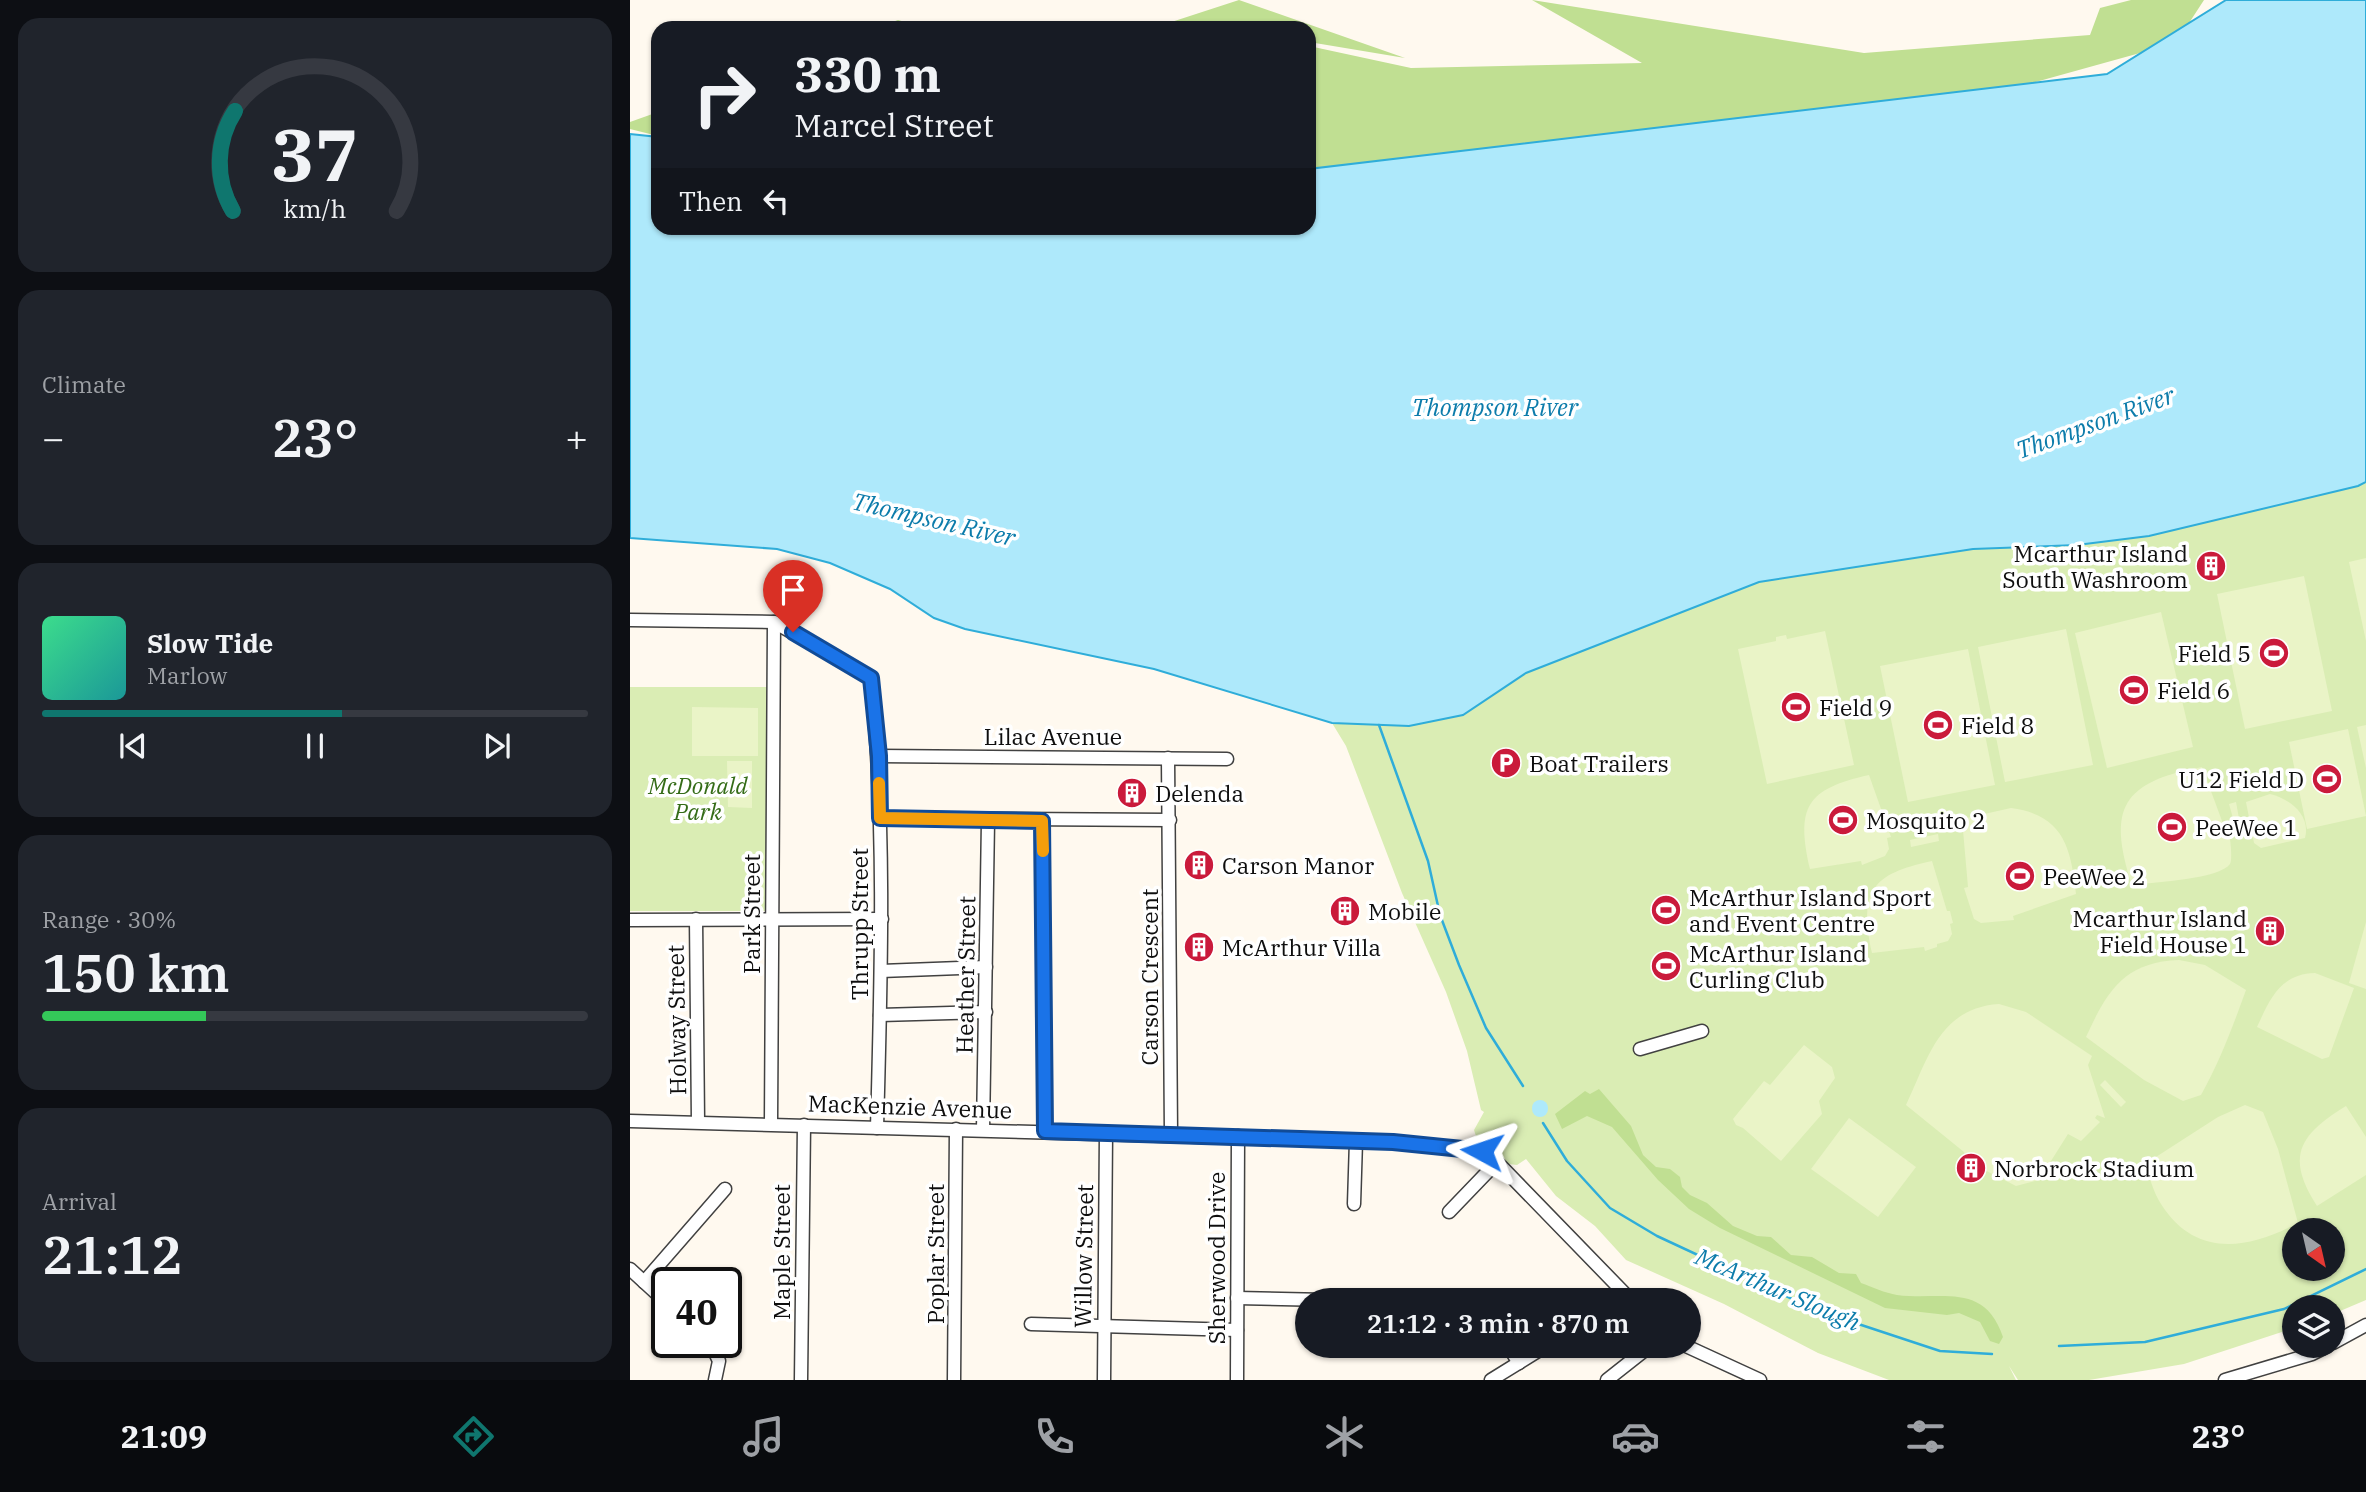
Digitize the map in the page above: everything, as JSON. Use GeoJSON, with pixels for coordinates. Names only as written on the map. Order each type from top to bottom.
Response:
{"type":"FeatureCollection","features":[{"type":"Feature","properties":{"kind":"street"},"geometry":{"type":"LineString","coordinates":[[630,620],[774,622]]}},
{"type":"Feature","properties":{"kind":"street","name":"Thrupp Street"},"geometry":{"type":"LineString","coordinates":[[774,622],[871,678],[879,756],[882,919],[877,1128]]}},
{"type":"Feature","properties":{"kind":"street","name":"Park Street"},"geometry":{"type":"LineString","coordinates":[[771,1124],[774,622]]}},
{"type":"Feature","properties":{"kind":"street","name":"Lilac Avenue"},"geometry":{"type":"LineString","coordinates":[[879,756],[1227,759]]}},
{"type":"Feature","properties":{"kind":"street","name":"Carson Crescent"},"geometry":{"type":"LineString","coordinates":[[1168,758],[1171,1134]]}},
{"type":"Feature","properties":{"kind":"street"},"geometry":{"type":"LineString","coordinates":[[880,818],[988,821],[1170,820]]}},
{"type":"Feature","properties":{"kind":"street","name":"Heather Street"},"geometry":{"type":"LineString","coordinates":[[983,1130],[988,821]]}},
{"type":"Feature","properties":{"kind":"street"},"geometry":{"type":"LineString","coordinates":[[1042,821],[1045,1131]]}},
{"type":"Feature","properties":{"kind":"street"},"geometry":{"type":"LineString","coordinates":[[630,919],[882,919]]}},
{"type":"Feature","properties":{"kind":"street","name":"Holway Street"},"geometry":{"type":"LineString","coordinates":[[696,919],[698,1121]]}},
{"type":"Feature","properties":{"kind":"street"},"geometry":{"type":"LineString","coordinates":[[881,971],[986,967]]}},
{"type":"Feature","properties":{"kind":"street"},"geometry":{"type":"LineString","coordinates":[[880,1015],[986,1012]]}},
{"type":"Feature","properties":{"kind":"street"},"geometry":{"type":"LineString","coordinates":[[1640,1049],[1702,1031]]}},
{"type":"Feature","properties":{"kind":"street","name":"MacKenzie Avenue"},"geometry":{"type":"LineString","coordinates":[[633,1121],[1356,1141],[1482,1151],[1497,1161]]}},
{"type":"Feature","properties":{"kind":"street","name":"Maple Street"},"geometry":{"type":"LineString","coordinates":[[801,1380],[804,1125]]}},
{"type":"Feature","properties":{"kind":"street","name":"Poplar Street"},"geometry":{"type":"LineString","coordinates":[[954,1380],[956,1129]]}},
{"type":"Feature","properties":{"kind":"street","name":"Willow Street"},"geometry":{"type":"LineString","coordinates":[[1104,1380],[1106,1132]]}},
{"type":"Feature","properties":{"kind":"street","name":"Sherwood Drive"},"geometry":{"type":"LineString","coordinates":[[1237,1380],[1238,1136]]}},
{"type":"Feature","properties":{"kind":"street"},"geometry":{"type":"LineString","coordinates":[[1354,1204],[1356,1141]]}},
{"type":"Feature","properties":{"kind":"street"},"geometry":{"type":"LineString","coordinates":[[1448,1212],[1497,1161],[1619,1288]]}},
{"type":"Feature","properties":{"kind":"street"},"geometry":{"type":"LineString","coordinates":[[644,1282],[725,1189]]}},
{"type":"Feature","properties":{"kind":"street"},"geometry":{"type":"LineString","coordinates":[[630,1269],[651,1288]]}},
{"type":"Feature","properties":{"kind":"street"},"geometry":{"type":"LineString","coordinates":[[1237,1298],[1295,1299]]}},
{"type":"Feature","properties":{"kind":"street"},"geometry":{"type":"LineString","coordinates":[[1031,1324],[1237,1330]]}},
{"type":"Feature","properties":{"kind":"street"},"geometry":{"type":"LineString","coordinates":[[2345,1336],[2366,1325]]}},
{"type":"Feature","properties":{"kind":"street"},"geometry":{"type":"LineString","coordinates":[[1701,1353],[1760,1380]]}},
{"type":"Feature","properties":{"kind":"street"},"geometry":{"type":"LineString","coordinates":[[715,1380],[718,1358]]}},
{"type":"Feature","properties":{"kind":"street"},"geometry":{"type":"LineString","coordinates":[[1516,1358],[1519,1363]]}},
{"type":"Feature","properties":{"kind":"street"},"geometry":{"type":"LineString","coordinates":[[1491,1380],[1527,1358]]}},
{"type":"Feature","properties":{"kind":"street"},"geometry":{"type":"LineString","coordinates":[[1607,1380],[1635,1358]]}},
{"type":"Feature","properties":{"kind":"street"},"geometry":{"type":"LineString","coordinates":[[2225,1380],[2299,1358]]}},
{"type":"Feature","properties":{"kind":"green space"},"geometry":{"type":"Polygon","coordinates":[[[1239,0],[1299,21],[1174,21],[1239,0]]]}},
{"type":"Feature","properties":{"kind":"green space"},"geometry":{"type":"Polygon","coordinates":[[[1532,0],[1864,53],[2090,35],[2100,8],[2131,0],[2204,0],[2176,43],[1974,99],[1316,203],[1316,48],[1411,68],[1642,63],[1532,0]]]}},
{"type":"Feature","properties":{"kind":"green space"},"geometry":{"type":"Polygon","coordinates":[[[1316,27],[1405,58],[1316,43],[1316,27]]]}},
{"type":"Feature","properties":{"kind":"green space"},"geometry":{"type":"Polygon","coordinates":[[[651,114],[651,134],[630,129],[630,122],[651,114]]]}},
{"type":"Feature","properties":{"kind":"green space"},"geometry":{"type":"Polygon","coordinates":[[[2366,482],[2366,1300],[2345,1309],[2345,1295],[2282,1295],[2282,1332],[2184,1364],[2089,1380],[2018,1380],[2009,1366],[2016,1380],[1889,1380],[1818,1353],[1701,1294],[1701,1288],[1688,1288],[1626,1260],[1595,1226],[1556,1196],[1526,1159],[1517,1165],[1484,1161],[1474,1130],[1484,1112],[1481,1110],[1467,1051],[1446,992],[1402,893],[1346,746],[1332,723],[1409,726],[1463,715],[1526,673],[1759,582],[1973,549],[2077,545],[2149,536],[2366,482]]]}},
{"type":"Feature","properties":{"kind":"green space"},"geometry":{"type":"Polygon","coordinates":[[[2366,558],[2366,641],[2349,562],[2366,558]]]}},
{"type":"Feature","properties":{"kind":"green space","name":"Field 5"},"geometry":{"type":"Polygon","coordinates":[[[2304,576],[2332,711],[2245,729],[2217,594],[2304,576]]]}},
{"type":"Feature","properties":{"kind":"green space","name":"Field 6"},"geometry":{"type":"Polygon","coordinates":[[[2161,612],[2193,747],[2107,768],[2075,633],[2161,612]]]}},
{"type":"Feature","properties":{"kind":"green space"},"geometry":{"type":"Polygon","coordinates":[[[2066,629],[2093,765],[2005,782],[1978,647],[2066,629]]]}},
{"type":"Feature","properties":{"kind":"green space","name":"Field 9"},"geometry":{"type":"Polygon","coordinates":[[[1825,631],[1854,765],[1767,784],[1738,649],[1776,641],[1776,637],[1786,635],[1787,639],[1825,631]]]}},
{"type":"Feature","properties":{"kind":"green space","name":"Field 8"},"geometry":{"type":"Polygon","coordinates":[[[1968,649],[1995,785],[1908,802],[1880,666],[1968,649]]]}},
{"type":"Feature","properties":{"kind":"green space","name":"McDonald Park"},"geometry":{"type":"Polygon","coordinates":[[[630,687],[768,687],[765,911],[630,911],[630,687]]]}},
{"type":"Feature","properties":{"kind":"green space"},"geometry":{"type":"Polygon","coordinates":[[[692,707],[758,708],[758,756],[692,756],[692,707]]]}},
{"type":"Feature","properties":{"kind":"green space"},"geometry":{"type":"Polygon","coordinates":[[[2366,725],[2366,768],[2357,727],[2366,725]]]}},
{"type":"Feature","properties":{"kind":"green space","name":"U12 Field D"},"geometry":{"type":"Polygon","coordinates":[[[2348,729],[2366,816],[2307,829],[2289,742],[2348,729]]]}},
{"type":"Feature","properties":{"kind":"green space"},"geometry":{"type":"Polygon","coordinates":[[[727,761],[752,761],[752,808],[728,807],[727,761]]]}},
{"type":"Feature","properties":{"kind":"green space","name":"PeeWee 1"},"geometry":{"type":"Polygon","coordinates":[[[2202,767],[2225,829],[2228,829],[2230,864],[2224,869],[2201,876],[2132,885],[2121,836],[2122,818],[2128,803],[2138,791],[2154,781],[2202,767]]]}},
{"type":"Feature","properties":{"kind":"green space","name":"Mosquito 2"},"geometry":{"type":"Polygon","coordinates":[[[1869,775],[1891,837],[1887,838],[1889,849],[1885,856],[1862,865],[1861,861],[1810,869],[1804,830],[1811,804],[1831,787],[1869,775]]]}},
{"type":"Feature","properties":{"kind":"green space"},"geometry":{"type":"Polygon","coordinates":[[[2270,794],[2285,800],[2302,815],[2305,838],[2261,848],[2254,843],[2246,802],[2270,794]]]}},
{"type":"Feature","properties":{"kind":"green space"},"geometry":{"type":"Polygon","coordinates":[[[2236,802],[2242,835],[2238,836],[2229,804],[2236,802]]]}},
{"type":"Feature","properties":{"kind":"green space","name":"PeeWee 2"},"geometry":{"type":"Polygon","coordinates":[[[2011,808],[2043,818],[2062,836],[2071,862],[2076,894],[2013,916],[2014,920],[1981,923],[1974,919],[1964,888],[1968,887],[1962,819],[2011,808]]]}},
{"type":"Feature","properties":{"kind":"green space"},"geometry":{"type":"Polygon","coordinates":[[[1938,834],[1939,841],[1911,847],[1910,840],[1938,834]]]}},
{"type":"Feature","properties":{"kind":"green space"},"geometry":{"type":"Polygon","coordinates":[[[1932,861],[1953,923],[1950,924],[1952,934],[1948,941],[1925,951],[1924,947],[1872,953],[1867,914],[1874,889],[1883,879],[1895,872],[1932,861]]]}},
{"type":"Feature","properties":{"kind":"green space"},"geometry":{"type":"Polygon","coordinates":[[[2366,922],[2366,989],[2349,983],[2366,922]]]}},
{"type":"Feature","properties":{"kind":"green space"},"geometry":{"type":"Polygon","coordinates":[[[2179,960],[2205,965],[2246,990],[2220,1056],[2201,1095],[2183,1101],[2144,1080],[2086,1037],[2110,993],[2120,982],[2144,966],[2179,960]]]}},
{"type":"Feature","properties":{"kind":"green space"},"geometry":{"type":"Polygon","coordinates":[[[2315,973],[2354,988],[2329,1057],[2322,1059],[2257,1027],[2272,998],[2285,983],[2303,974],[2315,973]]]}},
{"type":"Feature","properties":{"kind":"green space"},"geometry":{"type":"Polygon","coordinates":[[[1999,1004],[2026,1012],[2092,1056],[2088,1065],[2105,1118],[2097,1115],[2095,1118],[2100,1122],[2081,1141],[2068,1134],[2039,1180],[2016,1186],[1967,1161],[1964,1152],[1906,1105],[1929,1054],[1949,1026],[1962,1015],[1999,1004]]]}},
{"type":"Feature","properties":{"kind":"green space"},"geometry":{"type":"Polygon","coordinates":[[[1804,1045],[1832,1067],[1835,1078],[1819,1101],[1822,1114],[1781,1161],[1736,1125],[1733,1119],[1764,1081],[1770,1085],[1804,1045]]]}},
{"type":"Feature","properties":{"kind":"green space"},"geometry":{"type":"Polygon","coordinates":[[[2105,1080],[2126,1102],[2121,1107],[2100,1085],[2105,1080]]]}},
{"type":"Feature","properties":{"kind":"green space"},"geometry":{"type":"Polygon","coordinates":[[[1599,1089],[1631,1126],[1643,1155],[1656,1167],[1670,1169],[1680,1177],[1682,1187],[1690,1195],[1707,1203],[1733,1226],[1757,1236],[1771,1237],[1791,1255],[1812,1257],[1839,1273],[1856,1274],[1861,1283],[1888,1293],[1959,1297],[1973,1301],[1985,1308],[1995,1319],[2003,1337],[1999,1344],[1990,1341],[1980,1322],[1959,1313],[1947,1315],[1885,1308],[1720,1228],[1689,1209],[1658,1180],[1612,1127],[1587,1116],[1562,1129],[1555,1114],[1585,1091],[1590,1094],[1599,1089]]]}},
{"type":"Feature","properties":{"kind":"green space"},"geometry":{"type":"Polygon","coordinates":[[[2245,1105],[2263,1112],[2278,1149],[2297,1218],[2282,1218],[2282,1231],[2242,1243],[2207,1241],[2190,1234],[2175,1222],[2158,1199],[2145,1164],[2218,1117],[2245,1105]]]}},
{"type":"Feature","properties":{"kind":"green space"},"geometry":{"type":"Polygon","coordinates":[[[2346,1106],[2366,1137],[2366,1175],[2317,1206],[2301,1173],[2302,1147],[2318,1126],[2346,1106]]]}},
{"type":"Feature","properties":{"kind":"green space"},"geometry":{"type":"Polygon","coordinates":[[[1849,1118],[1916,1167],[1878,1217],[1811,1169],[1849,1118]]]}},
{"type":"Feature","properties":{"kind":"water","name":"Thompson River"},"geometry":{"type":"Polygon","coordinates":[[[2226,0],[2366,0],[2366,482],[2149,536],[2077,545],[1973,549],[1759,582],[1526,673],[1463,715],[1409,726],[1332,723],[1154,669],[965,629],[934,618],[890,589],[830,563],[777,549],[630,538],[630,134],[651,136],[651,235],[1316,235],[1316,168],[2107,74],[2226,0]]]}},
{"type":"Feature","properties":{"kind":"waterway"},"geometry":{"type":"LineString","coordinates":[[1379,725],[1428,861],[1440,915],[1459,965],[1486,1028],[1523,1086]]}},
{"type":"Feature","properties":{"kind":"waterway","name":"McArthur Slough"},"geometry":{"type":"LineString","coordinates":[[1543,1123],[1567,1161],[1610,1208],[1657,1236],[1816,1310],[1940,1351],[1992,1354]]}},
{"type":"Feature","properties":{"kind":"waterway","name":"McArthur Slough"},"geometry":{"type":"LineString","coordinates":[[2059,1346],[2145,1342],[2284,1309],[2366,1269]]}},
{"type":"Feature","properties":{"kind":"slow traffic"},"geometry":{"type":"LineString","coordinates":[[879,783],[880,818],[1042,821],[1043,851]]}},
{"type":"Feature","properties":{"kind":"place","name":"Mcarthur Island South Washroom"},"geometry":{"type":"Point","coordinates":[2211,566]}},
{"type":"Feature","properties":{"kind":"place","name":"Field 5"},"geometry":{"type":"Point","coordinates":[2274,653]}},
{"type":"Feature","properties":{"kind":"place","name":"Field 6"},"geometry":{"type":"Point","coordinates":[2134,690]}},
{"type":"Feature","properties":{"kind":"place","name":"Field 9"},"geometry":{"type":"Point","coordinates":[1796,707]}},
{"type":"Feature","properties":{"kind":"place","name":"Field 8"},"geometry":{"type":"Point","coordinates":[1938,725]}},
{"type":"Feature","properties":{"kind":"place","name":"Boat Trailers"},"geometry":{"type":"Point","coordinates":[1506,763]}},
{"type":"Feature","properties":{"kind":"place","name":"U12 Field D"},"geometry":{"type":"Point","coordinates":[2327,779]}},
{"type":"Feature","properties":{"kind":"place","name":"Delenda"},"geometry":{"type":"Point","coordinates":[1132,793]}},
{"type":"Feature","properties":{"kind":"place","name":"Mosquito 2"},"geometry":{"type":"Point","coordinates":[1843,820]}},
{"type":"Feature","properties":{"kind":"place","name":"PeeWee 1"},"geometry":{"type":"Point","coordinates":[2172,827]}},
{"type":"Feature","properties":{"kind":"place","name":"Carson Manor"},"geometry":{"type":"Point","coordinates":[1199,865]}},
{"type":"Feature","properties":{"kind":"place","name":"PeeWee 2"},"geometry":{"type":"Point","coordinates":[2020,876]}},
{"type":"Feature","properties":{"kind":"place","name":"McArthur Island Sport and Event Centre"},"geometry":{"type":"Point","coordinates":[1666,910]}},
{"type":"Feature","properties":{"kind":"place","name":"Mobile"},"geometry":{"type":"Point","coordinates":[1345,911]}},
{"type":"Feature","properties":{"kind":"place","name":"Mcarthur Island Field House 1"},"geometry":{"type":"Point","coordinates":[2270,931]}},
{"type":"Feature","properties":{"kind":"place","name":"McArthur Villa"},"geometry":{"type":"Point","coordinates":[1199,947]}},
{"type":"Feature","properties":{"kind":"place","name":"McArthur Island Curling Club"},"geometry":{"type":"Point","coordinates":[1666,966]}},
{"type":"Feature","properties":{"kind":"place","name":"Norbrock Stadium"},"geometry":{"type":"Point","coordinates":[1971,1168]}},
{"type":"Feature","properties":{"kind":"route"},"geometry":{"type":"LineString","coordinates":[[793,632],[871,678],[879,756],[880,818],[1042,821],[1045,1131],[1393,1142],[1482,1151]]}}]}
